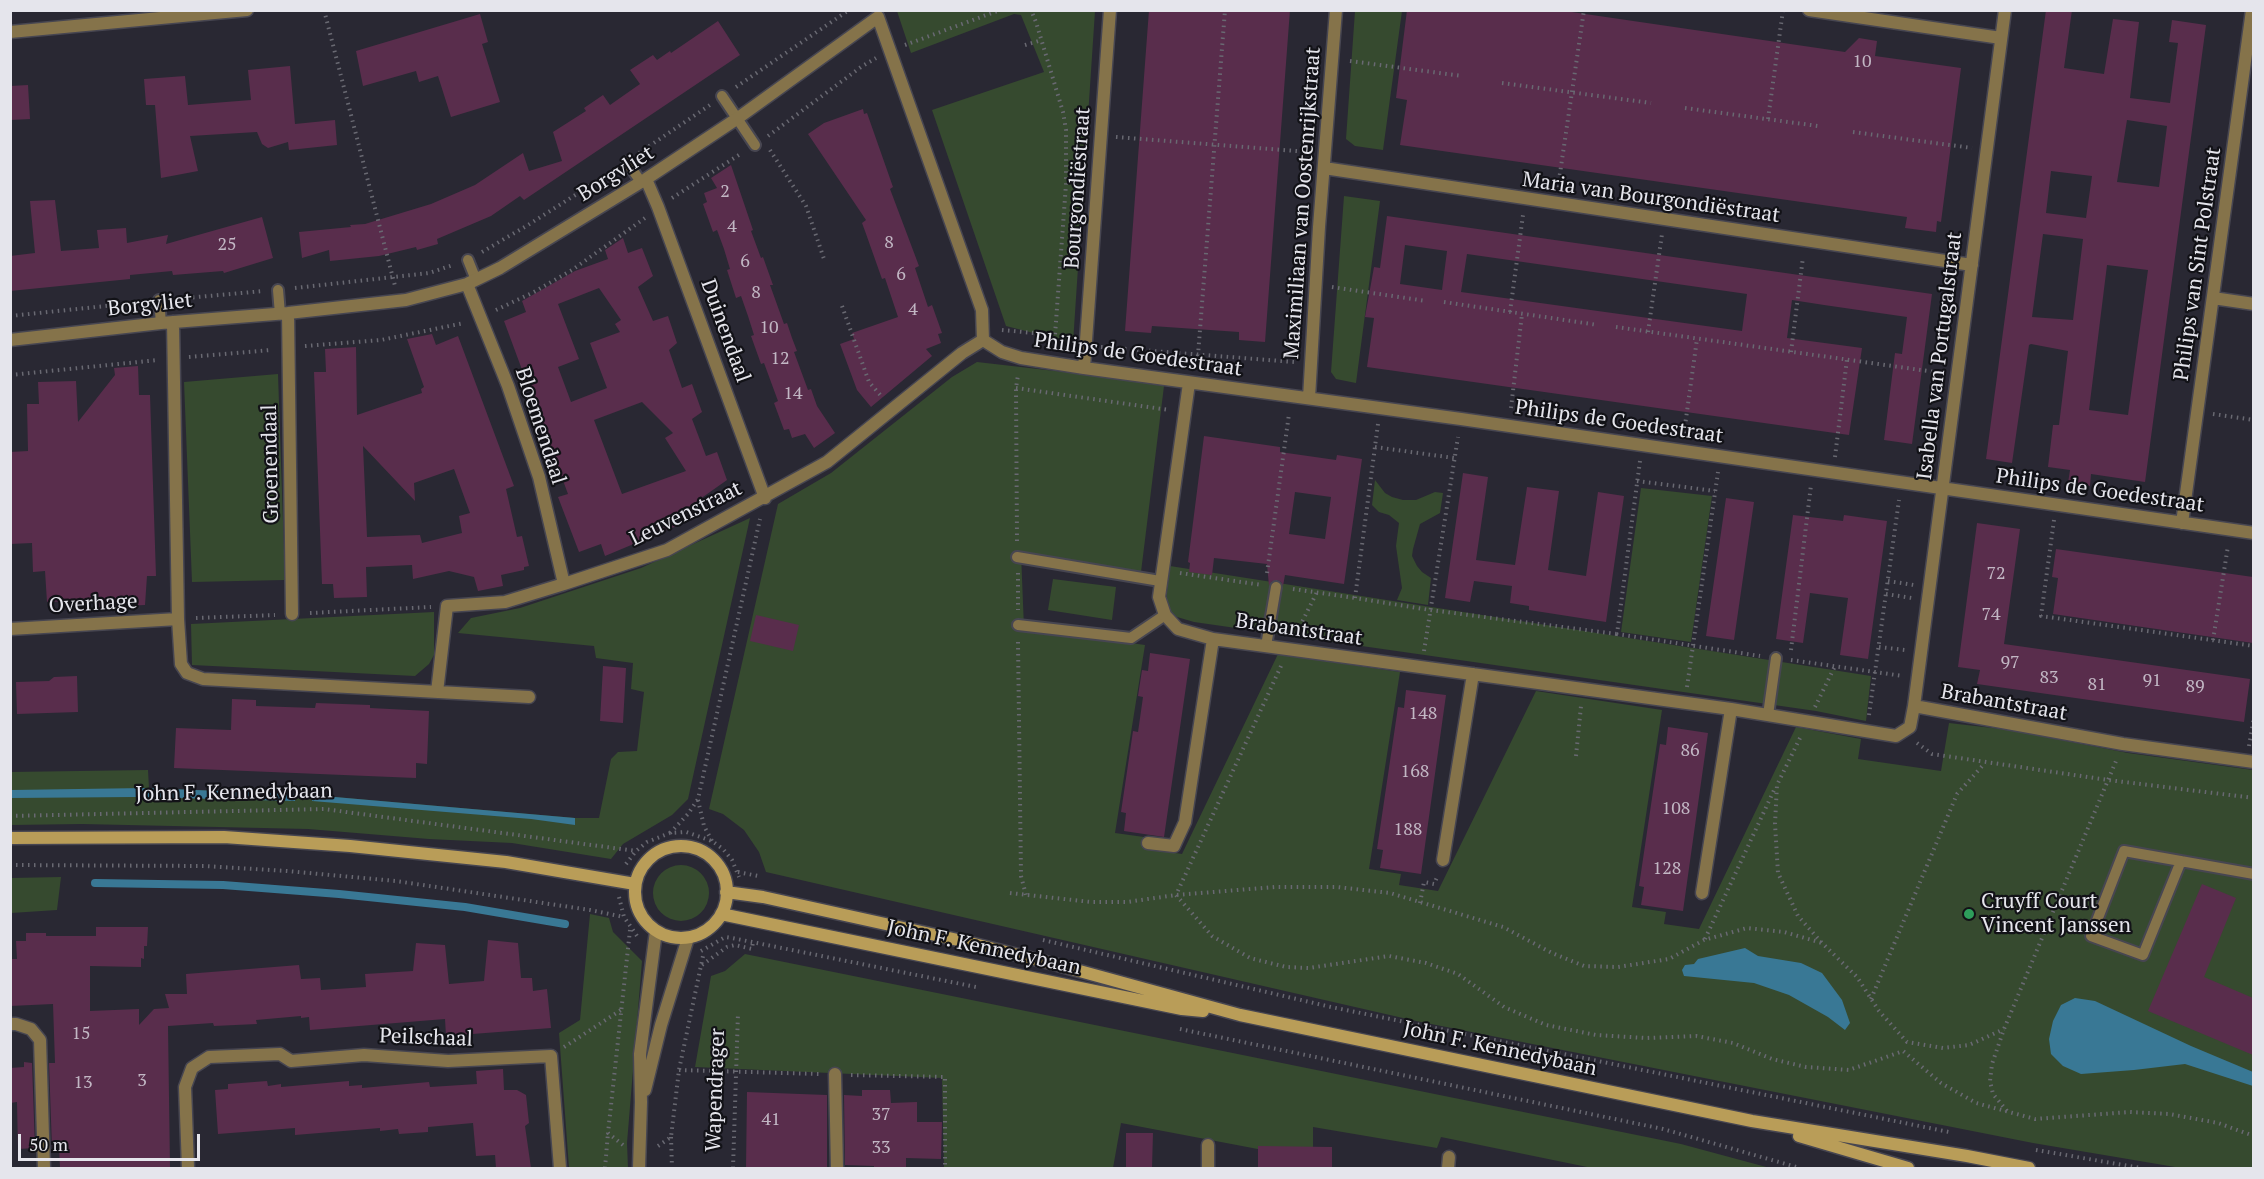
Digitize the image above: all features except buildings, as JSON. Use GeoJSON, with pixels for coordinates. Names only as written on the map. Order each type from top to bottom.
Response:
{"type":"FeatureCollection","features":[{"type":"Feature","properties":{"kind":"main road","name":"John F. Kennedybaan"},"geometry":{"type":"LineString","coordinates":[[10,838],[224,837],[350,846],[506,862],[635,884]]}},
{"type":"Feature","properties":{"kind":"main road"},"geometry":{"type":"LineString","coordinates":[[686,847],[702,852],[716,863],[724,877],[726,892],[721,914],[713,925],[702,934],[688,938],[670,938],[648,925],[639,912],[635,898],[635,884],[641,868],[653,856],[669,848],[686,847]]}},
{"type":"Feature","properties":{"kind":"main road","name":"John F. Kennedybaan"},"geometry":{"type":"LineString","coordinates":[[726,892],[958,940],[1240,1015],[1752,1121],[2029,1168]]}},
{"type":"Feature","properties":{"kind":"main road","name":"John F. Kennedybaan"},"geometry":{"type":"LineString","coordinates":[[721,914],[1182,1009],[1240,1015]]}},
{"type":"Feature","properties":{"kind":"main road","name":"John F. Kennedybaan"},"geometry":{"type":"LineString","coordinates":[[1752,1121],[1908,1168]]}},
{"type":"Feature","properties":{"kind":"street"},"geometry":{"type":"LineString","coordinates":[[10,32],[247,10]]}},
{"type":"Feature","properties":{"kind":"street","name":"Bourgondiëstraat"},"geometry":{"type":"LineString","coordinates":[[1084,368],[1110,10]]}},
{"type":"Feature","properties":{"kind":"street","name":"Maximiliaan van Oostenrijkstraat"},"geometry":{"type":"LineString","coordinates":[[1309,398],[1336,10]]}},
{"type":"Feature","properties":{"kind":"street"},"geometry":{"type":"LineString","coordinates":[[1809,10],[2001,38]]}},
{"type":"Feature","properties":{"kind":"street","name":"Isabella van Portugalstraat"},"geometry":{"type":"LineString","coordinates":[[1914,706],[2005,10]]}},
{"type":"Feature","properties":{"kind":"street","name":"Philips van Sint Polstraat"},"geometry":{"type":"LineString","coordinates":[[2182,523],[2213,298],[2249,69],[2252,10]]}},
{"type":"Feature","properties":{"kind":"street","name":"Borgvliet"},"geometry":{"type":"LineString","coordinates":[[10,340],[167,322],[284,314],[399,301],[471,282],[500,268],[644,180],[738,118],[877,14],[982,310],[983,340]]}},
{"type":"Feature","properties":{"kind":"street","name":"Maria van Bourgondiëstraat"},"geometry":{"type":"LineString","coordinates":[[1324,168],[1972,265]]}},
{"type":"Feature","properties":{"kind":"street","name":"Duinendaal"},"geometry":{"type":"LineString","coordinates":[[644,180],[658,207],[765,498]]}},
{"type":"Feature","properties":{"kind":"street","name":"Bloemendaal"},"geometry":{"type":"LineString","coordinates":[[471,282],[539,477],[564,584]]}},
{"type":"Feature","properties":{"kind":"street"},"geometry":{"type":"LineString","coordinates":[[2213,298],[2253,304]]}},
{"type":"Feature","properties":{"kind":"street","name":"Groenendaal"},"geometry":{"type":"LineString","coordinates":[[284,314],[292,614]]}},
{"type":"Feature","properties":{"kind":"street"},"geometry":{"type":"LineString","coordinates":[[167,322],[178,619],[181,664],[188,673],[203,679],[529,697]]}},
{"type":"Feature","properties":{"kind":"street","name":"Philips de Goedestraat"},"geometry":{"type":"LineString","coordinates":[[983,340],[1002,352],[1021,358],[1084,368],[1461,419],[2253,533]]}},
{"type":"Feature","properties":{"kind":"street","name":"Leuvenstraat"},"geometry":{"type":"LineString","coordinates":[[447,606],[505,602],[667,550],[827,462],[962,353],[983,340]]}},
{"type":"Feature","properties":{"kind":"street"},"geometry":{"type":"LineString","coordinates":[[1192,383],[1185,413],[1159,597],[1165,615],[1178,629],[1213,639]]}},
{"type":"Feature","properties":{"kind":"street"},"geometry":{"type":"LineString","coordinates":[[437,692],[447,606]]}},
{"type":"Feature","properties":{"kind":"street","name":"Overhage"},"geometry":{"type":"LineString","coordinates":[[10,629],[178,619]]}},
{"type":"Feature","properties":{"kind":"street","name":"Brabantstraat"},"geometry":{"type":"LineString","coordinates":[[1148,843],[1174,846],[1185,822],[1213,639],[1731,709],[1896,736],[1910,727],[1914,706],[2123,744],[2250,762]]}},
{"type":"Feature","properties":{"kind":"street"},"geometry":{"type":"LineString","coordinates":[[1443,860],[1473,674]]}},
{"type":"Feature","properties":{"kind":"street"},"geometry":{"type":"LineString","coordinates":[[1702,893],[1731,709]]}},
{"type":"Feature","properties":{"kind":"street"},"geometry":{"type":"LineString","coordinates":[[639,1168],[640,1054],[656,931]]}},
{"type":"Feature","properties":{"kind":"street"},"geometry":{"type":"LineString","coordinates":[[641,1102],[661,1025],[688,938]]}},
{"type":"Feature","properties":{"kind":"street"},"geometry":{"type":"LineString","coordinates":[[10,1024],[31,1029],[40,1040],[44,1168]]}},
{"type":"Feature","properties":{"kind":"street","name":"Peilschaal"},"geometry":{"type":"LineString","coordinates":[[188,1168],[185,1087],[192,1068],[208,1057],[280,1054],[291,1061],[364,1055],[448,1060],[551,1056]]}},
{"type":"Feature","properties":{"kind":"street"},"geometry":{"type":"LineString","coordinates":[[551,1056],[560,1168]]}},
{"type":"Feature","properties":{"kind":"street"},"geometry":{"type":"LineString","coordinates":[[835,1074],[837,1168]]}},
{"type":"Feature","properties":{"kind":"street"},"geometry":{"type":"LineString","coordinates":[[1208,1145],[1208,1168]]}},
{"type":"Feature","properties":{"kind":"lane"},"geometry":{"type":"LineString","coordinates":[[722,96],[755,144]]}},
{"type":"Feature","properties":{"kind":"lane"},"geometry":{"type":"LineString","coordinates":[[627,162],[644,180]]}},
{"type":"Feature","properties":{"kind":"lane"},"geometry":{"type":"LineString","coordinates":[[468,260],[471,282]]}},
{"type":"Feature","properties":{"kind":"lane"},"geometry":{"type":"LineString","coordinates":[[278,290],[284,314]]}},
{"type":"Feature","properties":{"kind":"lane"},"geometry":{"type":"LineString","coordinates":[[159,300],[167,322]]}},
{"type":"Feature","properties":{"kind":"lane"},"geometry":{"type":"LineString","coordinates":[[1017,557],[1160,581]]}},
{"type":"Feature","properties":{"kind":"lane"},"geometry":{"type":"LineString","coordinates":[[1266,646],[1276,587]]}},
{"type":"Feature","properties":{"kind":"lane"},"geometry":{"type":"LineString","coordinates":[[1018,625],[1131,638],[1165,615]]}},
{"type":"Feature","properties":{"kind":"lane"},"geometry":{"type":"LineString","coordinates":[[1768,715],[1776,658]]}},
{"type":"Feature","properties":{"kind":"lane"},"geometry":{"type":"LineString","coordinates":[[2181,861],[2143,955],[2091,936],[2124,851],[2181,861],[2253,874]]}},
{"type":"Feature","properties":{"kind":"path"},"geometry":{"type":"LineString","coordinates":[[324,10],[399,301]]}},
{"type":"Feature","properties":{"kind":"path"},"geometry":{"type":"LineString","coordinates":[[10,316],[393,278],[429,273],[468,260],[627,162],[849,10]]}},
{"type":"Feature","properties":{"kind":"path"},"geometry":{"type":"LineString","coordinates":[[890,50],[1000,10]]}},
{"type":"Feature","properties":{"kind":"path"},"geometry":{"type":"LineString","coordinates":[[1031,10],[1042,40],[1066,130],[1066,184],[1055,335]]}},
{"type":"Feature","properties":{"kind":"path"},"geometry":{"type":"LineString","coordinates":[[1192,383],[1198,354],[1225,10]]}},
{"type":"Feature","properties":{"kind":"path"},"geometry":{"type":"LineString","coordinates":[[1556,203],[1584,10]]}},
{"type":"Feature","properties":{"kind":"path"},"geometry":{"type":"LineString","coordinates":[[1768,119],[1784,10]]}},
{"type":"Feature","properties":{"kind":"path"},"geometry":{"type":"LineString","coordinates":[[1025,45],[1042,40]]}},
{"type":"Feature","properties":{"kind":"path"},"geometry":{"type":"LineString","coordinates":[[1332,58],[1462,76]]}},
{"type":"Feature","properties":{"kind":"path"},"geometry":{"type":"LineString","coordinates":[[1502,83],[1651,103]]}},
{"type":"Feature","properties":{"kind":"path"},"geometry":{"type":"LineString","coordinates":[[1685,108],[1818,126]]}},
{"type":"Feature","properties":{"kind":"path"},"geometry":{"type":"LineString","coordinates":[[1853,132],[1986,150]]}},
{"type":"Feature","properties":{"kind":"path"},"geometry":{"type":"LineString","coordinates":[[1101,136],[1325,153]]}},
{"type":"Feature","properties":{"kind":"path"},"geometry":{"type":"LineString","coordinates":[[770,149],[806,206],[824,259]]}},
{"type":"Feature","properties":{"kind":"path"},"geometry":{"type":"LineString","coordinates":[[1510,312],[1526,199]]}},
{"type":"Feature","properties":{"kind":"path"},"geometry":{"type":"LineString","coordinates":[[1648,332],[1664,219]]}},
{"type":"Feature","properties":{"kind":"path"},"geometry":{"type":"LineString","coordinates":[[1791,352],[1806,240]]}},
{"type":"Feature","properties":{"kind":"path"},"geometry":{"type":"LineString","coordinates":[[1316,284],[1426,301]]}},
{"type":"Feature","properties":{"kind":"path"},"geometry":{"type":"LineString","coordinates":[[1444,302],[1598,325]]}},
{"type":"Feature","properties":{"kind":"path"},"geometry":{"type":"LineString","coordinates":[[842,306],[869,382],[892,409]]}},
{"type":"Feature","properties":{"kind":"path"},"geometry":{"type":"LineString","coordinates":[[1508,426],[1522,314]]}},
{"type":"Feature","properties":{"kind":"path"},"geometry":{"type":"LineString","coordinates":[[1616,327],[1958,375]]}},
{"type":"Feature","properties":{"kind":"path"},"geometry":{"type":"LineString","coordinates":[[1682,451],[1697,339]]}},
{"type":"Feature","properties":{"kind":"path"},"geometry":{"type":"LineString","coordinates":[[1086,346],[1310,363]]}},
{"type":"Feature","properties":{"kind":"path"},"geometry":{"type":"LineString","coordinates":[[1833,473],[1847,359]]}},
{"type":"Feature","properties":{"kind":"path"},"geometry":{"type":"LineString","coordinates":[[1016,388],[1185,413]]}},
{"type":"Feature","properties":{"kind":"path"},"geometry":{"type":"LineString","coordinates":[[1267,574],[1292,396]]}},
{"type":"Feature","properties":{"kind":"path"},"geometry":{"type":"LineString","coordinates":[[1381,408],[1354,598],[1918,678]]}},
{"type":"Feature","properties":{"kind":"path"},"geometry":{"type":"LineString","coordinates":[[2197,412],[2253,420]]}},
{"type":"Feature","properties":{"kind":"path"},"geometry":{"type":"LineString","coordinates":[[1421,667],[1461,419]]}},
{"type":"Feature","properties":{"kind":"path"},"geometry":{"type":"LineString","coordinates":[[1617,634],[1642,445]]}},
{"type":"Feature","properties":{"kind":"path"},"geometry":{"type":"LineString","coordinates":[[1375,447],[1455,458]]}},
{"type":"Feature","properties":{"kind":"path"},"geometry":{"type":"LineString","coordinates":[[1684,704],[1720,457]]}},
{"type":"Feature","properties":{"kind":"path"},"geometry":{"type":"LineString","coordinates":[[1789,660],[1813,470]]}},
{"type":"Feature","properties":{"kind":"path"},"geometry":{"type":"LineString","coordinates":[[1638,481],[1715,491]]}},
{"type":"Feature","properties":{"kind":"path","name":"Isabella van Portugalstraat"},"geometry":{"type":"LineString","coordinates":[[1867,731],[1902,482]]}},
{"type":"Feature","properties":{"kind":"path"},"geometry":{"type":"LineString","coordinates":[[653,949],[630,929],[624,917],[619,893],[620,882],[626,865],[636,851],[647,842],[670,832],[688,814],[698,799],[765,498]]}},
{"type":"Feature","properties":{"kind":"path"},"geometry":{"type":"LineString","coordinates":[[2056,504],[2041,616],[2253,646]]}},
{"type":"Feature","properties":{"kind":"path"},"geometry":{"type":"LineString","coordinates":[[2213,640],[2230,530]]}},
{"type":"Feature","properties":{"kind":"path"},"geometry":{"type":"LineString","coordinates":[[1888,581],[1929,587]]}},
{"type":"Feature","properties":{"kind":"path"},"geometry":{"type":"LineString","coordinates":[[1176,895],[1317,592]]}},
{"type":"Feature","properties":{"kind":"path"},"geometry":{"type":"LineString","coordinates":[[1886,594],[1928,600]]}},
{"type":"Feature","properties":{"kind":"path"},"geometry":{"type":"LineString","coordinates":[[178,619],[447,606]]}},
{"type":"Feature","properties":{"kind":"path"},"geometry":{"type":"LineString","coordinates":[[1879,646],[1921,652]]}},
{"type":"Feature","properties":{"kind":"path"},"geometry":{"type":"LineString","coordinates":[[1704,940],[1835,666]]}},
{"type":"Feature","properties":{"kind":"path"},"geometry":{"type":"LineString","coordinates":[[1576,756],[1583,689]]}},
{"type":"Feature","properties":{"kind":"path"},"geometry":{"type":"LineString","coordinates":[[2250,762],[2253,717]]}},
{"type":"Feature","properties":{"kind":"path"},"geometry":{"type":"LineString","coordinates":[[1901,732],[1932,754],[2108,780],[2253,798]]}},
{"type":"Feature","properties":{"kind":"path"},"geometry":{"type":"LineString","coordinates":[[2007,1112],[1993,1094],[1990,1081],[1992,1064],[2004,1029],[2123,744]]}},
{"type":"Feature","properties":{"kind":"path"},"geometry":{"type":"LineString","coordinates":[[1871,999],[1957,794],[1986,762]]}},
{"type":"Feature","properties":{"kind":"path"},"geometry":{"type":"LineString","coordinates":[[1777,785],[1775,824],[1778,873],[1798,916],[1857,977],[1871,999],[1907,1041],[1943,1048],[1969,1046],[2004,1029]]}},
{"type":"Feature","properties":{"kind":"path"},"geometry":{"type":"LineString","coordinates":[[698,799],[704,826],[712,841],[732,860],[738,872],[741,894]]}},
{"type":"Feature","properties":{"kind":"path","name":"John F. Kennedybaan"},"geometry":{"type":"LineString","coordinates":[[10,816],[324,809],[636,851]]}},
{"type":"Feature","properties":{"kind":"path"},"geometry":{"type":"LineString","coordinates":[[670,832],[686,832],[712,841]]}},
{"type":"Feature","properties":{"kind":"path"},"geometry":{"type":"LineString","coordinates":[[1420,903],[1424,882],[1434,884],[1443,860]]}},
{"type":"Feature","properties":{"kind":"path"},"geometry":{"type":"LineString","coordinates":[[10,865],[204,866],[287,871],[396,881],[624,917]]}},
{"type":"Feature","properties":{"kind":"path"},"geometry":{"type":"LineString","coordinates":[[738,872],[767,878]]}},
{"type":"Feature","properties":{"kind":"path"},"geometry":{"type":"LineString","coordinates":[[1010,893],[1090,902],[1127,902],[1176,895],[1275,887],[1337,887],[1390,893],[1503,927],[1552,953],[1584,966],[1618,968],[1669,959],[1704,940],[1747,928],[1784,932],[1822,943]]}},
{"type":"Feature","properties":{"kind":"path"},"geometry":{"type":"LineString","coordinates":[[1176,895],[1212,936],[1250,958],[1286,967],[1309,968],[1389,956],[1426,963],[1458,975],[1504,1007],[1546,1025],[1596,1035],[1646,1038],[1696,1036],[1733,1042],[1772,1059],[1806,1067],[1849,1070],[1903,1051],[1907,1041]]}},
{"type":"Feature","properties":{"kind":"path"},"geometry":{"type":"LineString","coordinates":[[683,955],[705,950],[725,937],[737,917]]}},
{"type":"Feature","properties":{"kind":"path"},"geometry":{"type":"LineString","coordinates":[[725,937],[983,989]]}},
{"type":"Feature","properties":{"kind":"path"},"geometry":{"type":"LineString","coordinates":[[1035,938],[1331,1007],[1958,1134]]}},
{"type":"Feature","properties":{"kind":"path"},"geometry":{"type":"LineString","coordinates":[[551,1056],[622,1010]]}},
{"type":"Feature","properties":{"kind":"path","name":"Wapendrager"},"geometry":{"type":"LineString","coordinates":[[733,1168],[738,1013]]}},
{"type":"Feature","properties":{"kind":"path"},"geometry":{"type":"LineString","coordinates":[[1171,1027],[1663,1129],[1800,1168]]}},
{"type":"Feature","properties":{"kind":"path"},"geometry":{"type":"LineString","coordinates":[[1903,1051],[1941,1083],[1976,1103],[2035,1119],[2130,1112],[2169,1114],[2218,1123],[2253,1136]]}},
{"type":"Feature","properties":{"kind":"path"},"geometry":{"type":"LineString","coordinates":[[605,1168],[608,1133]]}},
{"type":"Feature","properties":{"kind":"path"},"geometry":{"type":"LineString","coordinates":[[671,1137],[672,1168]]}},
{"type":"Feature","properties":{"kind":"path"},"geometry":{"type":"LineString","coordinates":[[2025,1148],[2141,1168]]}},
{"type":"Feature","properties":{"kind":"green space"},"geometry":{"type":"Polygon","coordinates":[[[897,11],[1095,11],[1073,343],[1006,326],[932,110],[1044,72],[1021,15],[1014,14],[911,53],[897,11]]]}},
{"type":"Feature","properties":{"kind":"green space"},"geometry":{"type":"Polygon","coordinates":[[[1355,11],[1402,11],[1383,150],[1355,146],[1346,139],[1355,11]]]}},
{"type":"Feature","properties":{"kind":"green space"},"geometry":{"type":"Polygon","coordinates":[[[1344,196],[1380,201],[1356,383],[1336,379],[1331,372],[1344,196]]]}},
{"type":"Feature","properties":{"kind":"green space"},"geometry":{"type":"Polygon","coordinates":[[[977,362],[1164,386],[1141,572],[1021,553],[1024,628],[1145,645],[1115,833],[1144,837],[1143,848],[1182,854],[1278,654],[1400,672],[1369,869],[1401,874],[1399,885],[1438,891],[1536,691],[1662,710],[1632,907],[1666,912],[1664,924],[1699,929],[1796,727],[1861,739],[1858,759],[1941,771],[1949,723],[2010,730],[2128,753],[2253,770],[2253,1168],[2181,1168],[2033,1143],[1416,1021],[766,872],[759,852],[744,830],[723,814],[709,809],[778,504],[831,473],[952,377],[977,362]]]}},
{"type":"Feature","properties":{"kind":"green space"},"geometry":{"type":"Polygon","coordinates":[[[278,374],[285,580],[192,582],[184,382],[278,374]]]}},
{"type":"Feature","properties":{"kind":"green space"},"geometry":{"type":"Polygon","coordinates":[[[1375,480],[1385,493],[1403,500],[1416,500],[1435,492],[1443,493],[1440,513],[1420,524],[1412,556],[1422,572],[1431,578],[1428,605],[1397,600],[1402,588],[1396,546],[1399,523],[1389,515],[1379,512],[1372,505],[1375,480]]]}},
{"type":"Feature","properties":{"kind":"green space"},"geometry":{"type":"Polygon","coordinates":[[[1641,488],[1712,496],[1691,642],[1621,632],[1641,488]]]}},
{"type":"Feature","properties":{"kind":"green space"},"geometry":{"type":"Polygon","coordinates":[[[750,518],[688,799],[672,815],[623,844],[611,859],[512,843],[308,829],[82,824],[11,825],[10,772],[148,770],[149,788],[312,795],[575,818],[599,818],[611,759],[618,752],[637,751],[644,692],[631,689],[633,663],[596,658],[594,646],[458,633],[471,618],[520,608],[641,568],[750,518]]]}},
{"type":"Feature","properties":{"kind":"green space"},"geometry":{"type":"Polygon","coordinates":[[[1170,566],[1871,676],[1866,721],[1816,711],[1194,622],[1177,617],[1170,611],[1166,600],[1170,566]]]}},
{"type":"Feature","properties":{"kind":"green space"},"geometry":{"type":"Polygon","coordinates":[[[1053,579],[1116,587],[1112,620],[1048,610],[1053,579]]]}},
{"type":"Feature","properties":{"kind":"green space"},"geometry":{"type":"Polygon","coordinates":[[[434,612],[434,655],[429,664],[415,676],[192,665],[191,624],[434,612]]]}},
{"type":"Feature","properties":{"kind":"green space"},"geometry":{"type":"Polygon","coordinates":[[[675,865],[687,865],[701,873],[709,887],[707,904],[701,913],[687,921],[675,921],[658,909],[653,899],[653,887],[665,870],[675,865]]]}},
{"type":"Feature","properties":{"kind":"green space"},"geometry":{"type":"Polygon","coordinates":[[[61,877],[57,910],[11,913],[11,878],[61,877]]]}},
{"type":"Feature","properties":{"kind":"green space"},"geometry":{"type":"Polygon","coordinates":[[[590,914],[609,918],[613,932],[642,961],[627,1143],[628,1168],[569,1168],[559,1033],[580,1020],[590,914]]]}},
{"type":"Feature","properties":{"kind":"green space"},"geometry":{"type":"Polygon","coordinates":[[[745,954],[1681,1144],[1770,1168],[1592,1168],[1441,1137],[1437,1148],[1313,1127],[1313,1168],[1285,1168],[1284,1154],[1121,1123],[1113,1168],[944,1168],[942,1078],[695,1067],[711,976],[725,971],[745,954]]]}},
{"type":"Feature","properties":{"kind":"water"},"geometry":{"type":"Polygon","coordinates":[[[145,788],[296,794],[295,801],[134,797],[11,798],[11,790],[145,788]]]}},
{"type":"Feature","properties":{"kind":"water"},"geometry":{"type":"Polygon","coordinates":[[[312,795],[575,818],[575,825],[531,819],[312,801],[312,795]]]}},
{"type":"Feature","properties":{"kind":"water"},"geometry":{"type":"Polygon","coordinates":[[[1745,948],[1758,956],[1801,963],[1822,973],[1842,1000],[1850,1023],[1845,1030],[1828,1017],[1789,995],[1754,983],[1684,976],[1682,970],[1685,965],[1694,964],[1698,959],[1745,948]]]}},
{"type":"Feature","properties":{"kind":"water"},"geometry":{"type":"Polygon","coordinates":[[[2075,998],[2095,1001],[2253,1072],[2253,1086],[2185,1064],[2081,1074],[2063,1066],[2051,1054],[2049,1039],[2053,1021],[2061,1005],[2075,998]]]}},
{"type":"Feature","properties":{"kind":"waterway"},"geometry":{"type":"LineString","coordinates":[[95,883],[223,885],[339,894],[465,907],[565,924]]}},
{"type":"Feature","properties":{"kind":"place","name":"Cruyff Court Vincent Janssen"},"geometry":{"type":"Point","coordinates":[1969,914]}}]}
